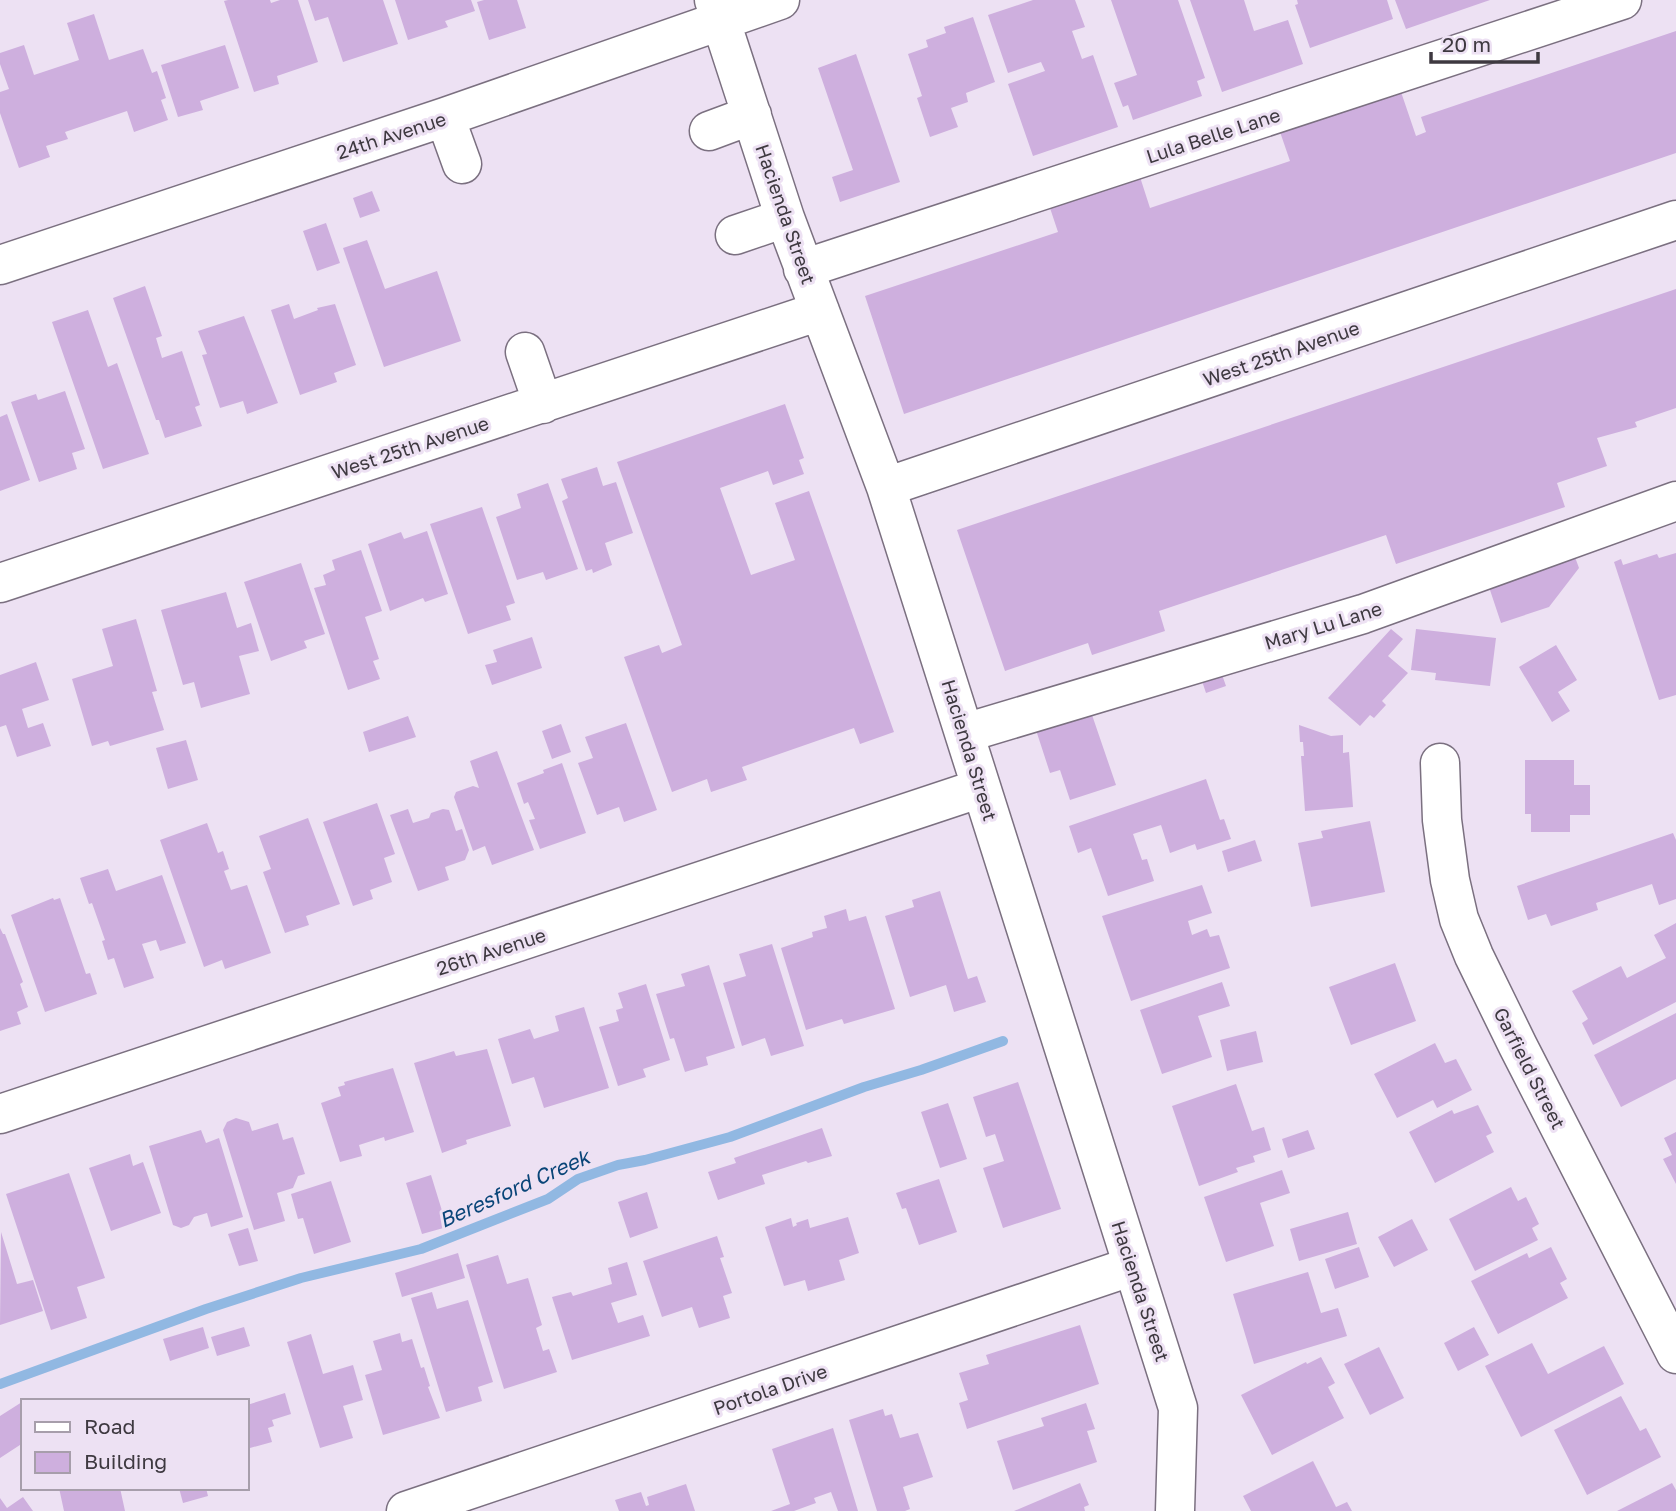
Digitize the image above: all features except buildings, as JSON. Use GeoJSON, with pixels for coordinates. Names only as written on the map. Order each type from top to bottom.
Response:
{"type":"FeatureCollection","features":[{"type":"Feature","properties":{"kind":"street","name":"24th Avenue"},"geometry":{"type":"LineString","coordinates":[[0,265],[446,117],[718,10],[780,0]]}},
{"type":"Feature","properties":{"kind":"street","name":"Lula Belle Lane"},"geometry":{"type":"LineString","coordinates":[[803,269],[1622,0]]}},
{"type":"Feature","properties":{"kind":"street","name":"Hacienda Street"},"geometry":{"type":"LineString","coordinates":[[718,10],[785,219],[886,487],[1178,1408],[1175,1511]]}},
{"type":"Feature","properties":{"kind":"street"},"geometry":{"type":"LineString","coordinates":[[709,131],[752,116]]}},
{"type":"Feature","properties":{"kind":"street"},"geometry":{"type":"LineString","coordinates":[[446,117],[462,164]]}},
{"type":"Feature","properties":{"kind":"street"},"geometry":{"type":"LineString","coordinates":[[735,234],[785,219]]}},
{"type":"Feature","properties":{"kind":"street","name":"West 25th Avenue"},"geometry":{"type":"LineString","coordinates":[[886,487],[1676,220]]}},
{"type":"Feature","properties":{"kind":"street","name":"West 25th Avenue"},"geometry":{"type":"LineString","coordinates":[[0,583],[820,311]]}},
{"type":"Feature","properties":{"kind":"street"},"geometry":{"type":"LineString","coordinates":[[525,352],[543,404]]}},
{"type":"Feature","properties":{"kind":"street","name":"Mary Lu Lane"},"geometry":{"type":"LineString","coordinates":[[965,733],[1363,614],[1676,501]]}},
{"type":"Feature","properties":{"kind":"street","name":"Garfield Street"},"geometry":{"type":"LineString","coordinates":[[1440,763],[1442,821],[1450,880],[1459,919],[1518,1046],[1676,1354]]}},
{"type":"Feature","properties":{"kind":"street","name":"26th Avenue"},"geometry":{"type":"LineString","coordinates":[[0,1114],[981,788]]}},
{"type":"Feature","properties":{"kind":"street","name":"Portola Drive"},"geometry":{"type":"LineString","coordinates":[[406,1511],[1133,1266]]}},
{"type":"Feature","properties":{"kind":"waterway","name":"Beresford Creek"},"geometry":{"type":"LineString","coordinates":[[0,1384],[206,1309],[301,1278],[421,1249],[548,1199],[578,1179],[618,1165],[730,1137],[864,1087],[1003,1041]]}}]}
